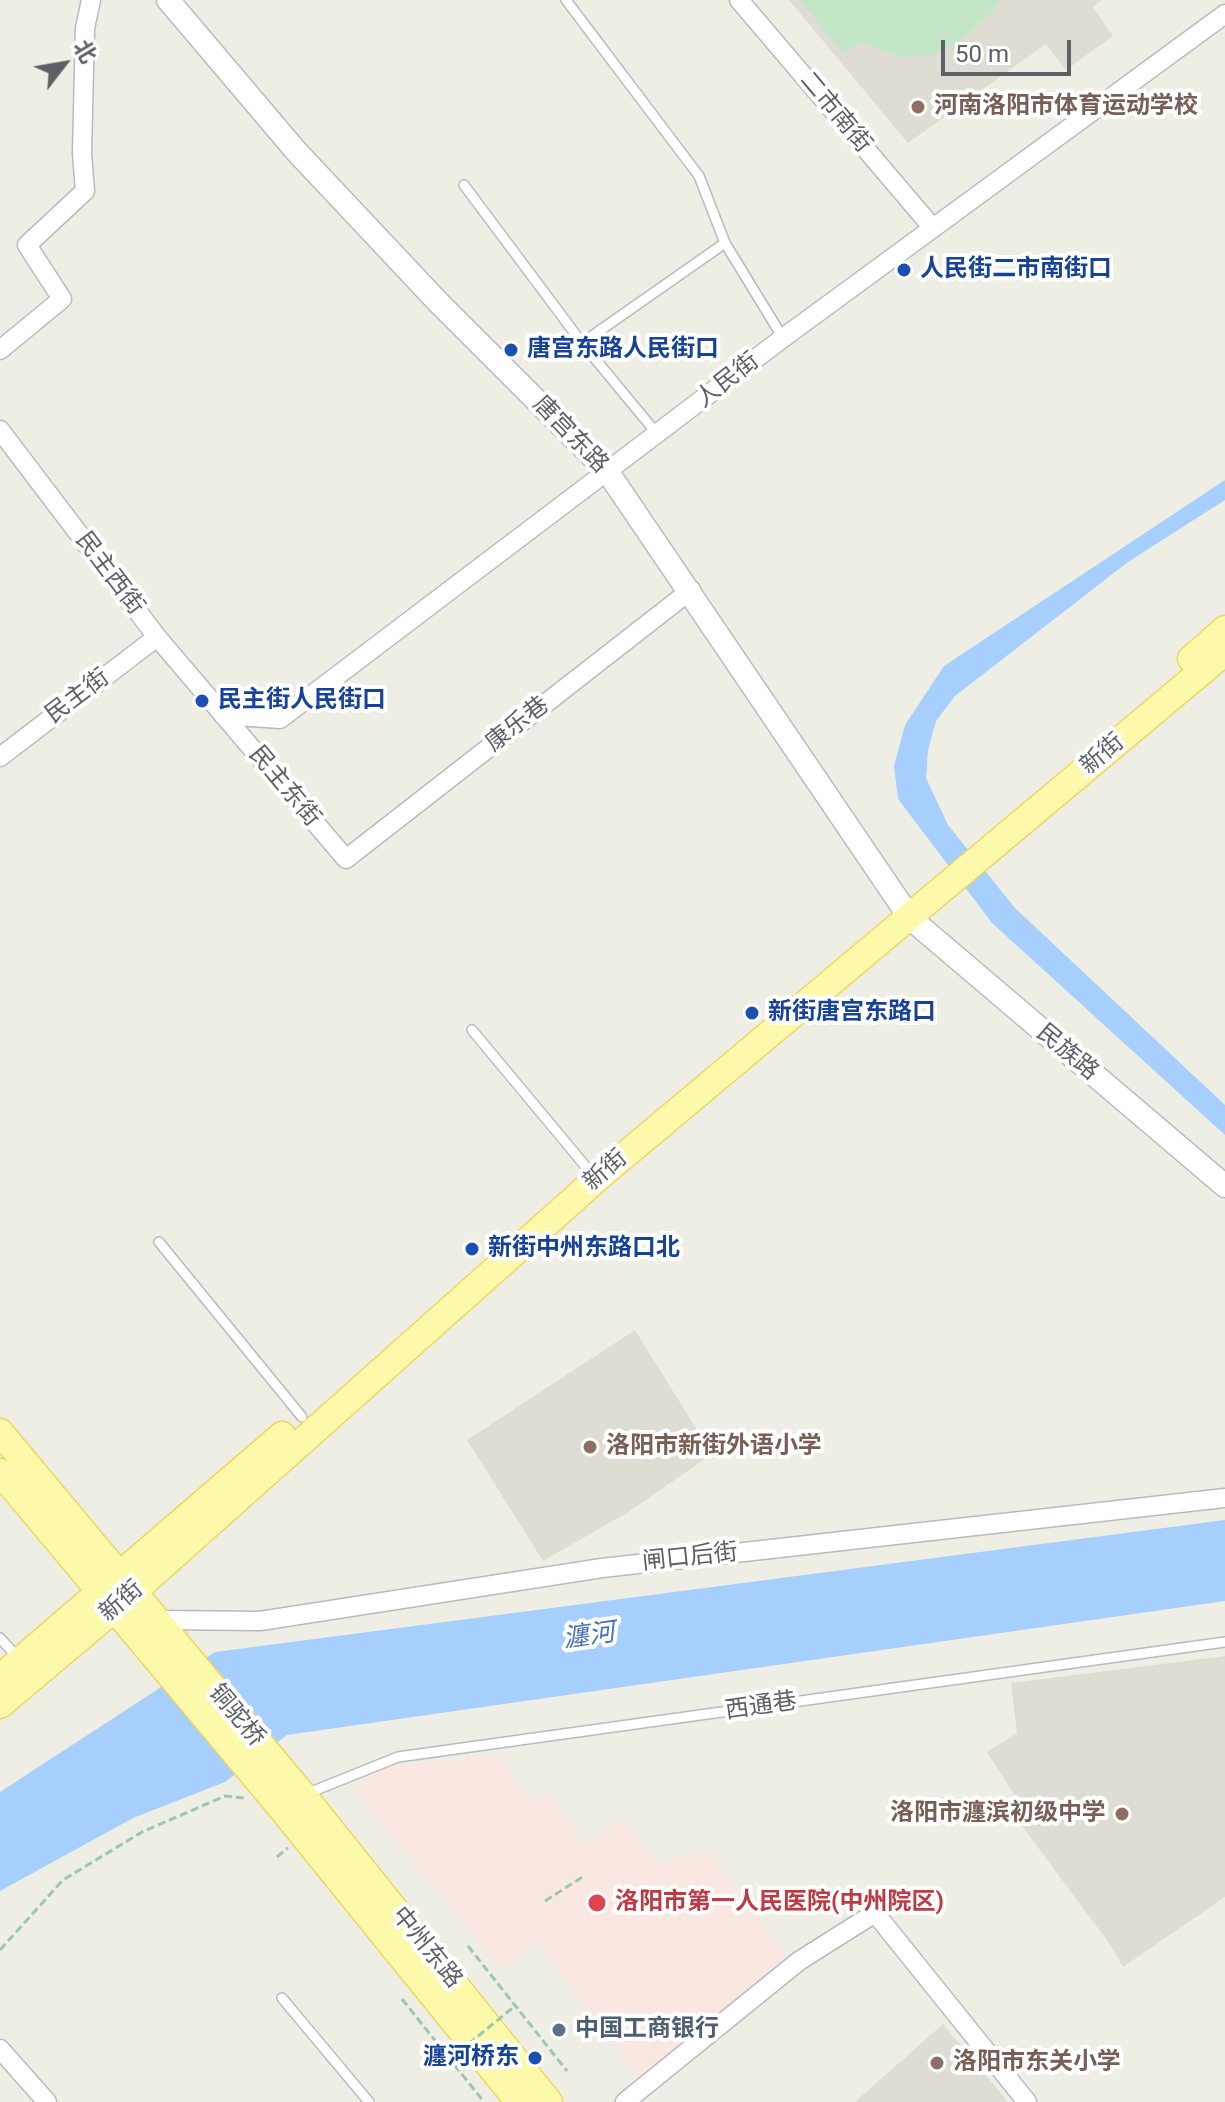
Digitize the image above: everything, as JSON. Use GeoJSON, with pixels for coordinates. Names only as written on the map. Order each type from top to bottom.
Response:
{"type":"FeatureCollection","features":[{"type":"Feature","properties":{"kind":"main road","name":"新街"},"geometry":{"type":"LineString","coordinates":[[117,1594],[302,1417],[587,1168],[946,877],[1225,629]]}},
{"type":"Feature","properties":{"kind":"main road","name":"新街"},"geometry":{"type":"LineString","coordinates":[[990,839],[1225,652]]}},
{"type":"Feature","properties":{"kind":"main road","name":"新街"},"geometry":{"type":"LineString","coordinates":[[0,1705],[18,1672],[117,1594],[905,911]]}},
{"type":"Feature","properties":{"kind":"main road"},"geometry":{"type":"LineString","coordinates":[[0,1432],[117,1594]]}},
{"type":"Feature","properties":{"kind":"main road"},"geometry":{"type":"LineString","coordinates":[[0,1472],[159,1637]]}},
{"type":"Feature","properties":{"kind":"main road","name":"铜驼桥"},"geometry":{"type":"LineString","coordinates":[[159,1637],[303,1795]]}},
{"type":"Feature","properties":{"kind":"main road","name":"铜驼桥"},"geometry":{"type":"LineString","coordinates":[[159,1637],[276,1802]]}},
{"type":"Feature","properties":{"kind":"main road","name":"中州东路"},"geometry":{"type":"LineString","coordinates":[[303,1795],[549,2102]]}},
{"type":"Feature","properties":{"kind":"main road","name":"中州东路"},"geometry":{"type":"LineString","coordinates":[[276,1802],[519,2102]]}},
{"type":"Feature","properties":{"kind":"street"},"geometry":{"type":"LineString","coordinates":[[0,350],[62,299],[27,245],[85,191],[82,153],[85,28],[91,0]]}},
{"type":"Feature","properties":{"kind":"street","name":"唐宫东路"},"geometry":{"type":"LineString","coordinates":[[168,0],[296,151],[438,302],[607,471],[691,590],[905,911]]}},
{"type":"Feature","properties":{"kind":"street","name":"二市南街"},"geometry":{"type":"LineString","coordinates":[[739,0],[932,227]]}},
{"type":"Feature","properties":{"kind":"street","name":"人民街"},"geometry":{"type":"LineString","coordinates":[[223,715],[280,719],[783,338],[1225,14]]}},
{"type":"Feature","properties":{"kind":"street","name":"民主西街"},"geometry":{"type":"LineString","coordinates":[[0,430],[157,637],[223,715]]}},
{"type":"Feature","properties":{"kind":"street","name":"康乐巷"},"geometry":{"type":"LineString","coordinates":[[346,859],[691,590]]}},
{"type":"Feature","properties":{"kind":"street","name":"民主街"},"geometry":{"type":"LineString","coordinates":[[0,757],[157,637]]}},
{"type":"Feature","properties":{"kind":"street","name":"民主东街"},"geometry":{"type":"LineString","coordinates":[[223,715],[346,859]]}},
{"type":"Feature","properties":{"kind":"street","name":"民族路"},"geometry":{"type":"LineString","coordinates":[[905,911],[1225,1186]]}},
{"type":"Feature","properties":{"kind":"street","name":"闸口后街"},"geometry":{"type":"LineString","coordinates":[[159,1637],[602,1568],[1225,1498]]}},
{"type":"Feature","properties":{"kind":"street"},"geometry":{"type":"LineString","coordinates":[[625,2102],[799,1961],[875,1913],[1027,2102]]}},
{"type":"Feature","properties":{"kind":"street"},"geometry":{"type":"LineString","coordinates":[[0,2049],[47,2102]]}},
{"type":"Feature","properties":{"kind":"lane"},"geometry":{"type":"LineString","coordinates":[[566,0],[699,176],[725,243],[783,338]]}},
{"type":"Feature","properties":{"kind":"lane"},"geometry":{"type":"LineString","coordinates":[[464,185],[582,343],[658,435]]}},
{"type":"Feature","properties":{"kind":"lane"},"geometry":{"type":"LineString","coordinates":[[582,343],[725,243]]}},
{"type":"Feature","properties":{"kind":"lane"},"geometry":{"type":"LineString","coordinates":[[472,1030],[587,1168]]}},
{"type":"Feature","properties":{"kind":"lane"},"geometry":{"type":"LineString","coordinates":[[159,1242],[302,1417]]}},
{"type":"Feature","properties":{"kind":"lane"},"geometry":{"type":"LineString","coordinates":[[0,1638],[18,1672]]}},
{"type":"Feature","properties":{"kind":"lane","name":"西通巷"},"geometry":{"type":"LineString","coordinates":[[303,1795],[398,1757],[1225,1642]]}},
{"type":"Feature","properties":{"kind":"lane"},"geometry":{"type":"LineString","coordinates":[[282,1998],[369,2102]]}},
{"type":"Feature","properties":{"kind":"path"},"geometry":{"type":"LineString","coordinates":[[0,1950],[63,1880],[142,1832],[225,1796],[276,1802]]}},
{"type":"Feature","properties":{"kind":"path"},"geometry":{"type":"LineString","coordinates":[[545,1901],[584,1876]]}},
{"type":"Feature","properties":{"kind":"path"},"geometry":{"type":"LineString","coordinates":[[468,1946],[567,2071]]}},
{"type":"Feature","properties":{"kind":"path"},"geometry":{"type":"LineString","coordinates":[[402,1999],[484,2102]]}},
{"type":"Feature","properties":{"kind":"path"},"geometry":{"type":"LineString","coordinates":[[450,2059],[515,2006]]}},
{"type":"Feature","properties":{"kind":"shaded area","name":"河南洛阳市体育运动学校"},"geometry":{"type":"Polygon","coordinates":[[[789,0],[1102,0],[1093,7],[1113,36],[1066,70],[1046,44],[908,143],[789,0]]]}},
{"type":"Feature","properties":{"kind":"shaded area","name":"洛阳市新街外语小学"},"geometry":{"type":"Polygon","coordinates":[[[635,1330],[712,1454],[630,1511],[543,1561],[467,1440],[635,1330]]]}},
{"type":"Feature","properties":{"kind":"shaded area","name":"洛阳市瀍滨初级中学"},"geometry":{"type":"Polygon","coordinates":[[[1225,1656],[1225,1897],[1123,1967],[1109,1943],[1022,1826],[1018,1801],[987,1752],[1017,1733],[1011,1683],[1225,1656]]]}},
{"type":"Feature","properties":{"kind":"shaded area","name":"洛阳市第一人民医院(中州院区)"},"geometry":{"type":"Polygon","coordinates":[[[500,1755],[529,1801],[550,1792],[584,1846],[625,1819],[655,1864],[707,1850],[788,1957],[642,2080],[537,1942],[502,1969],[358,1797],[361,1781],[391,1766],[500,1755]]]}},
{"type":"Feature","properties":{"kind":"shaded area","name":"洛阳市东关小学"},"geometry":{"type":"Polygon","coordinates":[[[943,2024],[1008,2102],[855,2102],[943,2024]]]}},
{"type":"Feature","properties":{"kind":"green space"},"geometry":{"type":"Polygon","coordinates":[[[800,0],[1000,0],[989,15],[960,41],[931,56],[899,57],[860,42],[845,54],[800,0]]]}},
{"type":"Feature","properties":{"kind":"water"},"geometry":{"type":"Polygon","coordinates":[[[1225,480],[1225,500],[1128,562],[955,696],[936,721],[928,750],[926,778],[948,825],[1015,908],[1225,1105],[1225,1135],[992,923],[898,799],[894,766],[905,725],[944,666],[1225,480]]]}},
{"type":"Feature","properties":{"kind":"water","name":"瀍河"},"geometry":{"type":"Polygon","coordinates":[[[1225,1520],[1225,1601],[287,1735],[225,1782],[133,1818],[0,1891],[0,1792],[215,1652],[1225,1520]]]}},
{"type":"Feature","properties":{"kind":"place","name":"河南洛阳市体育运动学校"},"geometry":{"type":"Point","coordinates":[918,107]}},
{"type":"Feature","properties":{"kind":"place","name":"人民街二市南街口"},"geometry":{"type":"Point","coordinates":[904,270]}},
{"type":"Feature","properties":{"kind":"place","name":"唐宫东路人民街口"},"geometry":{"type":"Point","coordinates":[511,350]}},
{"type":"Feature","properties":{"kind":"place","name":"民主街人民街口"},"geometry":{"type":"Point","coordinates":[202,701]}},
{"type":"Feature","properties":{"kind":"place","name":"新街唐宫东路口"},"geometry":{"type":"Point","coordinates":[752,1013]}},
{"type":"Feature","properties":{"kind":"place","name":"新街中州东路口北"},"geometry":{"type":"Point","coordinates":[472,1249]}},
{"type":"Feature","properties":{"kind":"place","name":"洛阳市新街外语小学"},"geometry":{"type":"Point","coordinates":[590,1447]}},
{"type":"Feature","properties":{"kind":"place","name":"洛阳市瀍滨初级中学"},"geometry":{"type":"Point","coordinates":[1122,1814]}},
{"type":"Feature","properties":{"kind":"place","name":"洛阳市第一人民医院(中州院区)"},"geometry":{"type":"Point","coordinates":[597,1903]}},
{"type":"Feature","properties":{"kind":"place","name":"中国工商银行"},"geometry":{"type":"Point","coordinates":[559,2030]}},
{"type":"Feature","properties":{"kind":"place","name":"瀍河桥东"},"geometry":{"type":"Point","coordinates":[535,2058]}},
{"type":"Feature","properties":{"kind":"place","name":"洛阳市东关小学"},"geometry":{"type":"Point","coordinates":[937,2063]}}]}
